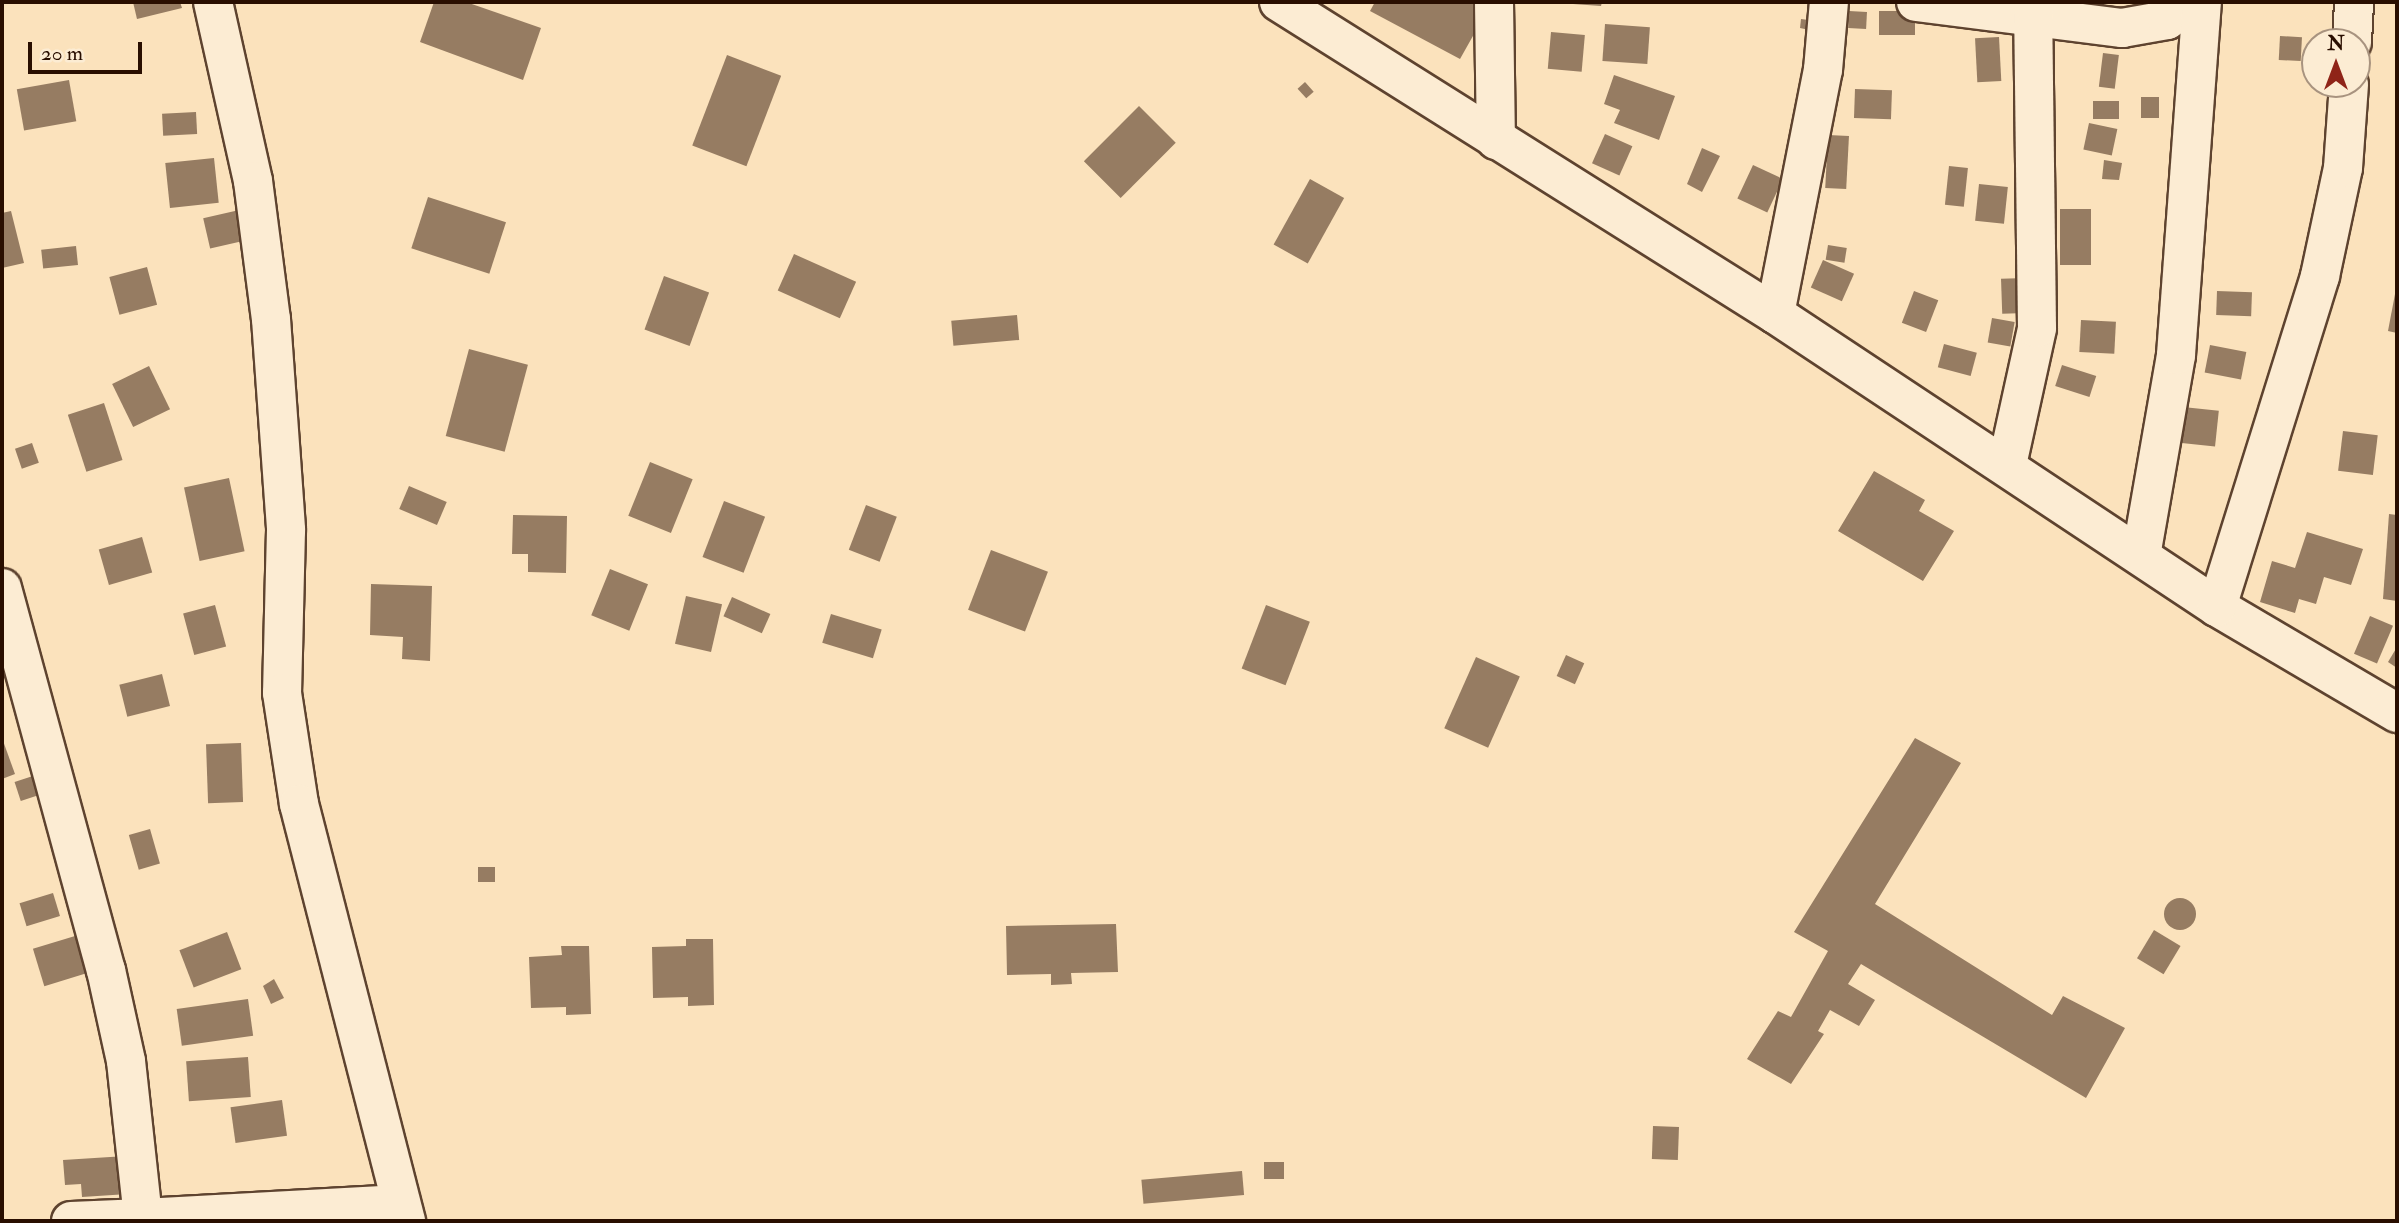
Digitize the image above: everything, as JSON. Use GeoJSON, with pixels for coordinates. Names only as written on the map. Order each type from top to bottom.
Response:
{"type":"FeatureCollection","features":[{"type":"Feature","properties":{"kind":"street"},"geometry":{"type":"LineString","coordinates":[[71,1221],[403,1213],[299,804],[282,693],[286,530],[271,319],[253,181],[213,2]]}},
{"type":"Feature","properties":{"kind":"street"},"geometry":{"type":"LineString","coordinates":[[1279,2],[1329,18],[1496,140],[1775,313],[2217,607],[2397,713]]}},
{"type":"Feature","properties":{"kind":"street"},"geometry":{"type":"LineString","coordinates":[[1494,2],[1496,140]]}},
{"type":"Feature","properties":{"kind":"street"},"geometry":{"type":"LineString","coordinates":[[1775,313],[1820,83],[1829,2]]}},
{"type":"Feature","properties":{"kind":"street"},"geometry":{"type":"LineString","coordinates":[[1916,2],[2033,9],[2122,29],[2167,20],[2192,2]]}},
{"type":"Feature","properties":{"kind":"street"},"geometry":{"type":"LineString","coordinates":[[2141,555],[2176,355],[2202,2]]}},
{"type":"Feature","properties":{"kind":"street"},"geometry":{"type":"LineString","coordinates":[[2353,28],[2354,2]]}},
{"type":"Feature","properties":{"kind":"street"},"geometry":{"type":"LineString","coordinates":[[2007,465],[2037,328],[2033,9]]}},
{"type":"Feature","properties":{"kind":"street"},"geometry":{"type":"LineString","coordinates":[[2217,607],[2320,276],[2343,169],[2348,98]]}},
{"type":"Feature","properties":{"kind":"street"},"geometry":{"type":"LineString","coordinates":[[2,587],[106,970],[126,1061],[143,1218]]}},
{"type":"Feature","properties":{"kind":"building"},"geometry":{"type":"Polygon","coordinates":[[[133,2],[180,2],[182,8],[137,19],[133,2]]]}},
{"type":"Feature","properties":{"kind":"building"},"geometry":{"type":"Polygon","coordinates":[[[434,2],[466,2],[541,28],[523,80],[420,42],[434,2]]]}},
{"type":"Feature","properties":{"kind":"building"},"geometry":{"type":"Polygon","coordinates":[[[1375,2],[1469,2],[1487,11],[1460,59],[1370,11],[1375,2]]]}},
{"type":"Feature","properties":{"kind":"building"},"geometry":{"type":"Polygon","coordinates":[[[1545,2],[1602,2],[1601,6],[1545,2]]]}},
{"type":"Feature","properties":{"kind":"building"},"geometry":{"type":"Polygon","coordinates":[[[2065,2],[2104,2],[2104,13],[2065,2]]]}},
{"type":"Feature","properties":{"kind":"building"},"geometry":{"type":"Polygon","coordinates":[[[1849,11],[1867,12],[1866,29],[1848,28],[1849,11]]]}},
{"type":"Feature","properties":{"kind":"building"},"geometry":{"type":"Polygon","coordinates":[[[1879,11],[1915,11],[1915,35],[1879,35],[1879,11]]]}},
{"type":"Feature","properties":{"kind":"building"},"geometry":{"type":"Polygon","coordinates":[[[1801,19],[1816,21],[1814,31],[1800,28],[1801,19]]]}},
{"type":"Feature","properties":{"kind":"building"},"geometry":{"type":"Polygon","coordinates":[[[1605,24],[1650,27],[1647,64],[1602,61],[1605,24]]]}},
{"type":"Feature","properties":{"kind":"building"},"geometry":{"type":"Polygon","coordinates":[[[1551,32],[1585,35],[1582,72],[1548,69],[1551,32]]]}},
{"type":"Feature","properties":{"kind":"building"},"geometry":{"type":"Polygon","coordinates":[[[2280,36],[2301,37],[2301,61],[2279,60],[2280,36]]]}},
{"type":"Feature","properties":{"kind":"building"},"geometry":{"type":"Polygon","coordinates":[[[1999,37],[2001,81],[1977,82],[1975,38],[1999,37]]]}},
{"type":"Feature","properties":{"kind":"building"},"geometry":{"type":"Polygon","coordinates":[[[2103,53],[2119,55],[2115,89],[2099,87],[2103,53]]]}},
{"type":"Feature","properties":{"kind":"building"},"geometry":{"type":"Polygon","coordinates":[[[727,55],[781,76],[746,166],[692,146],[727,55]]]}},
{"type":"Feature","properties":{"kind":"building"},"geometry":{"type":"Polygon","coordinates":[[[1614,75],[1675,96],[1659,140],[1614,123],[1620,110],[1604,104],[1614,75]]]}},
{"type":"Feature","properties":{"kind":"building"},"geometry":{"type":"Polygon","coordinates":[[[69,80],[76,121],[24,131],[17,89],[69,80]]]}},
{"type":"Feature","properties":{"kind":"building"},"geometry":{"type":"Polygon","coordinates":[[[1305,82],[1314,92],[1306,98],[1298,89],[1305,82]]]}},
{"type":"Feature","properties":{"kind":"building"},"geometry":{"type":"Polygon","coordinates":[[[1855,89],[1892,90],[1891,119],[1854,118],[1855,89]]]}},
{"type":"Feature","properties":{"kind":"building"},"geometry":{"type":"Polygon","coordinates":[[[2141,97],[2159,97],[2159,118],[2141,118],[2141,97]]]}},
{"type":"Feature","properties":{"kind":"building"},"geometry":{"type":"Polygon","coordinates":[[[2093,101],[2119,101],[2119,119],[2093,119],[2093,101]]]}},
{"type":"Feature","properties":{"kind":"building"},"geometry":{"type":"Polygon","coordinates":[[[1139,106],[1176,143],[1121,198],[1084,161],[1139,106]]]}},
{"type":"Feature","properties":{"kind":"building"},"geometry":{"type":"Polygon","coordinates":[[[196,112],[197,134],[163,136],[162,114],[196,112]]]}},
{"type":"Feature","properties":{"kind":"building"},"geometry":{"type":"Polygon","coordinates":[[[2089,123],[2117,129],[2112,155],[2083,149],[2089,123]]]}},
{"type":"Feature","properties":{"kind":"building"},"geometry":{"type":"Polygon","coordinates":[[[1605,134],[1632,146],[1619,175],[1592,163],[1605,134]]]}},
{"type":"Feature","properties":{"kind":"building"},"geometry":{"type":"Polygon","coordinates":[[[1828,135],[1849,136],[1846,189],[1825,188],[1828,135]]]}},
{"type":"Feature","properties":{"kind":"building"},"geometry":{"type":"Polygon","coordinates":[[[1702,148],[1720,156],[1702,192],[1687,184],[1702,148]]]}},
{"type":"Feature","properties":{"kind":"building"},"geometry":{"type":"Polygon","coordinates":[[[214,158],[219,203],[170,208],[165,163],[214,158]]]}},
{"type":"Feature","properties":{"kind":"building"},"geometry":{"type":"Polygon","coordinates":[[[2104,160],[2122,163],[2119,180],[2102,179],[2104,160]]]}},
{"type":"Feature","properties":{"kind":"building"},"geometry":{"type":"Polygon","coordinates":[[[1753,165],[1783,179],[1767,212],[1737,199],[1753,165]]]}},
{"type":"Feature","properties":{"kind":"building"},"geometry":{"type":"Polygon","coordinates":[[[1949,166],[1968,168],[1964,207],[1945,205],[1949,166]]]}},
{"type":"Feature","properties":{"kind":"building"},"geometry":{"type":"Polygon","coordinates":[[[1310,179],[1344,198],[1308,264],[1274,245],[1310,179]]]}},
{"type":"Feature","properties":{"kind":"building"},"geometry":{"type":"Polygon","coordinates":[[[1979,184],[2008,187],[2004,224],[1975,221],[1979,184]]]}},
{"type":"Feature","properties":{"kind":"building"},"geometry":{"type":"Polygon","coordinates":[[[428,197],[506,222],[489,274],[411,248],[428,197]]]}},
{"type":"Feature","properties":{"kind":"building"},"geometry":{"type":"Polygon","coordinates":[[[248,208],[255,238],[210,249],[203,218],[248,208]]]}},
{"type":"Feature","properties":{"kind":"building"},"geometry":{"type":"Polygon","coordinates":[[[2060,209],[2091,209],[2091,265],[2060,265],[2060,209]]]}},
{"type":"Feature","properties":{"kind":"building"},"geometry":{"type":"Polygon","coordinates":[[[11,211],[24,263],[2,268],[2,213],[11,211]]]}},
{"type":"Feature","properties":{"kind":"building"},"geometry":{"type":"Polygon","coordinates":[[[1828,245],[1847,248],[1844,263],[1826,260],[1828,245]]]}},
{"type":"Feature","properties":{"kind":"building"},"geometry":{"type":"Polygon","coordinates":[[[76,246],[78,265],[43,269],[41,250],[76,246]]]}},
{"type":"Feature","properties":{"kind":"building"},"geometry":{"type":"Polygon","coordinates":[[[794,254],[856,282],[840,318],[778,291],[794,254]]]}},
{"type":"Feature","properties":{"kind":"building"},"geometry":{"type":"Polygon","coordinates":[[[1823,260],[1854,274],[1842,301],[1811,287],[1823,260]]]}},
{"type":"Feature","properties":{"kind":"building"},"geometry":{"type":"Polygon","coordinates":[[[147,267],[157,305],[119,315],[109,277],[147,267]]]}},
{"type":"Feature","properties":{"kind":"building"},"geometry":{"type":"Polygon","coordinates":[[[664,276],[709,292],[690,346],[645,330],[664,276]]]}},
{"type":"Feature","properties":{"kind":"building"},"geometry":{"type":"Polygon","coordinates":[[[2025,278],[2026,313],[2002,314],[2001,279],[2025,278]]]}},
{"type":"Feature","properties":{"kind":"building"},"geometry":{"type":"Polygon","coordinates":[[[1914,291],[1938,300],[1926,332],[1902,323],[1914,291]]]}},
{"type":"Feature","properties":{"kind":"building"},"geometry":{"type":"Polygon","coordinates":[[[2217,291],[2252,292],[2251,316],[2216,315],[2217,291]]]}},
{"type":"Feature","properties":{"kind":"building"},"geometry":{"type":"Polygon","coordinates":[[[2397,294],[2397,333],[2388,331],[2397,294]]]}},
{"type":"Feature","properties":{"kind":"building"},"geometry":{"type":"Polygon","coordinates":[[[1017,315],[1019,340],[953,346],[951,321],[1017,315]]]}},
{"type":"Feature","properties":{"kind":"building"},"geometry":{"type":"Polygon","coordinates":[[[1992,318],[2015,322],[2010,347],[1988,343],[1992,318]]]}},
{"type":"Feature","properties":{"kind":"building"},"geometry":{"type":"Polygon","coordinates":[[[2081,320],[2116,322],[2114,354],[2079,352],[2081,320]]]}},
{"type":"Feature","properties":{"kind":"building"},"geometry":{"type":"Polygon","coordinates":[[[1944,344],[1977,353],[1971,376],[1938,367],[1944,344]]]}},
{"type":"Feature","properties":{"kind":"building"},"geometry":{"type":"Polygon","coordinates":[[[2210,345],[2246,352],[2241,380],[2205,372],[2210,345]]]}},
{"type":"Feature","properties":{"kind":"building"},"geometry":{"type":"Polygon","coordinates":[[[469,349],[528,365],[505,452],[446,436],[469,349]]]}},
{"type":"Feature","properties":{"kind":"building"},"geometry":{"type":"Polygon","coordinates":[[[2062,365],[2096,376],[2089,397],[2055,386],[2062,365]]]}},
{"type":"Feature","properties":{"kind":"building"},"geometry":{"type":"Polygon","coordinates":[[[149,366],[170,409],[133,427],[112,384],[149,366]]]}},
{"type":"Feature","properties":{"kind":"building"},"geometry":{"type":"Polygon","coordinates":[[[104,403],[123,460],[86,472],[68,415],[104,403]]]}},
{"type":"Feature","properties":{"kind":"building"},"geometry":{"type":"Polygon","coordinates":[[[2183,407],[2219,411],[2215,447],[2179,443],[2183,407]]]}},
{"type":"Feature","properties":{"kind":"building"},"geometry":{"type":"Polygon","coordinates":[[[2343,431],[2378,435],[2373,475],[2338,471],[2343,431]]]}},
{"type":"Feature","properties":{"kind":"building"},"geometry":{"type":"Polygon","coordinates":[[[32,443],[39,463],[22,469],[15,449],[32,443]]]}},
{"type":"Feature","properties":{"kind":"building"},"geometry":{"type":"Polygon","coordinates":[[[650,462],[693,479],[671,533],[628,516],[650,462]]]}},
{"type":"Feature","properties":{"kind":"building"},"geometry":{"type":"Polygon","coordinates":[[[1874,471],[1925,500],[1919,511],[1954,531],[1923,581],[1838,531],[1874,471]]]}},
{"type":"Feature","properties":{"kind":"building"},"geometry":{"type":"Polygon","coordinates":[[[229,478],[245,551],[200,561],[184,488],[229,478]]]}},
{"type":"Feature","properties":{"kind":"building"},"geometry":{"type":"Polygon","coordinates":[[[409,486],[447,502],[437,525],[399,509],[409,486]]]}},
{"type":"Feature","properties":{"kind":"building"},"geometry":{"type":"Polygon","coordinates":[[[724,501],[765,517],[744,573],[702,557],[724,501]]]}},
{"type":"Feature","properties":{"kind":"building"},"geometry":{"type":"Polygon","coordinates":[[[866,505],[897,517],[880,562],[849,550],[866,505]]]}},
{"type":"Feature","properties":{"kind":"building"},"geometry":{"type":"Polygon","coordinates":[[[2389,514],[2397,515],[2397,601],[2383,599],[2389,514]]]}},
{"type":"Feature","properties":{"kind":"building"},"geometry":{"type":"Polygon","coordinates":[[[513,515],[567,516],[566,573],[528,572],[528,554],[512,554],[513,515]]]}},
{"type":"Feature","properties":{"kind":"building"},"geometry":{"type":"Polygon","coordinates":[[[2307,532],[2363,549],[2351,585],[2324,577],[2316,604],[2299,599],[2295,613],[2260,602],[2272,561],[2295,568],[2307,532]]]}},
{"type":"Feature","properties":{"kind":"building"},"geometry":{"type":"Polygon","coordinates":[[[142,537],[152,573],[109,585],[99,549],[142,537]]]}},
{"type":"Feature","properties":{"kind":"building"},"geometry":{"type":"Polygon","coordinates":[[[991,550],[1048,572],[1025,632],[968,610],[991,550]]]}},
{"type":"Feature","properties":{"kind":"building"},"geometry":{"type":"Polygon","coordinates":[[[610,569],[648,584],[629,631],[591,615],[610,569]]]}},
{"type":"Feature","properties":{"kind":"building"},"geometry":{"type":"Polygon","coordinates":[[[371,584],[432,586],[430,661],[402,659],[403,637],[370,635],[371,584]]]}},
{"type":"Feature","properties":{"kind":"building"},"geometry":{"type":"Polygon","coordinates":[[[686,596],[722,604],[711,652],[675,644],[686,596]]]}},
{"type":"Feature","properties":{"kind":"building"},"geometry":{"type":"Polygon","coordinates":[[[732,597],[770,614],[762,633],[723,616],[732,597]]]}},
{"type":"Feature","properties":{"kind":"building"},"geometry":{"type":"Polygon","coordinates":[[[215,605],[226,647],[194,655],[183,614],[215,605]]]}},
{"type":"Feature","properties":{"kind":"building"},"geometry":{"type":"Polygon","coordinates":[[[1266,605],[1310,622],[1286,685],[1242,668],[1266,605]]]}},
{"type":"Feature","properties":{"kind":"building"},"geometry":{"type":"Polygon","coordinates":[[[831,614],[882,629],[873,658],[822,643],[831,614]]]}},
{"type":"Feature","properties":{"kind":"building"},"geometry":{"type":"Polygon","coordinates":[[[2370,616],[2393,626],[2377,664],[2354,654],[2370,616]]]}},
{"type":"Feature","properties":{"kind":"building"},"geometry":{"type":"Polygon","coordinates":[[[2397,647],[2397,668],[2388,662],[2397,647]]]}},
{"type":"Feature","properties":{"kind":"building"},"geometry":{"type":"Polygon","coordinates":[[[1566,655],[1584,663],[1575,684],[1557,676],[1566,655]]]}},
{"type":"Feature","properties":{"kind":"building"},"geometry":{"type":"Polygon","coordinates":[[[1476,657],[1520,677],[1488,748],[1444,728],[1476,657]]]}},
{"type":"Feature","properties":{"kind":"building"},"geometry":{"type":"Polygon","coordinates":[[[162,674],[170,706],[127,717],[119,685],[162,674]]]}},
{"type":"Feature","properties":{"kind":"building"},"geometry":{"type":"Polygon","coordinates":[[[2,738],[15,774],[2,779],[2,738]]]}},
{"type":"Feature","properties":{"kind":"building"},"geometry":{"type":"Polygon","coordinates":[[[1915,738],[1961,763],[1875,904],[2052,1015],[2063,996],[2125,1028],[2086,1098],[1861,964],[1848,984],[1875,1000],[1859,1026],[1830,1010],[1818,1031],[1824,1034],[1791,1084],[1747,1059],[1778,1011],[1791,1017],[1828,951],[1794,932],[1915,738]]]}},
{"type":"Feature","properties":{"kind":"building"},"geometry":{"type":"Polygon","coordinates":[[[241,743],[243,802],[208,803],[206,744],[241,743]]]}},
{"type":"Feature","properties":{"kind":"building"},"geometry":{"type":"Polygon","coordinates":[[[45,772],[51,791],[21,801],[15,782],[45,772]]]}},
{"type":"Feature","properties":{"kind":"building"},"geometry":{"type":"Polygon","coordinates":[[[150,829],[160,864],[139,870],[129,835],[150,829]]]}},
{"type":"Feature","properties":{"kind":"building"},"geometry":{"type":"Polygon","coordinates":[[[478,867],[495,867],[495,882],[478,882],[478,867]]]}},
{"type":"Feature","properties":{"kind":"building"},"geometry":{"type":"Polygon","coordinates":[[[53,893],[60,916],[27,926],[20,903],[53,893]]]}},
{"type":"Feature","properties":{"kind":"building"},"geometry":{"type":"Polygon","coordinates":[[[2180,898],[2191,903],[2196,914],[2191,925],[2180,930],[2169,925],[2164,914],[2169,903],[2180,898]]]}},
{"type":"Feature","properties":{"kind":"building"},"geometry":{"type":"Polygon","coordinates":[[[1116,924],[1118,972],[1071,973],[1072,984],[1051,985],[1051,974],[1007,975],[1006,926],[1116,924]]]}},
{"type":"Feature","properties":{"kind":"building"},"geometry":{"type":"Polygon","coordinates":[[[2154,930],[2181,946],[2164,974],[2137,958],[2154,930]]]}},
{"type":"Feature","properties":{"kind":"building"},"geometry":{"type":"Polygon","coordinates":[[[227,932],[241,969],[194,988],[179,950],[227,932]]]}},
{"type":"Feature","properties":{"kind":"building"},"geometry":{"type":"Polygon","coordinates":[[[75,936],[86,973],[44,986],[33,949],[75,936]]]}},
{"type":"Feature","properties":{"kind":"building"},"geometry":{"type":"Polygon","coordinates":[[[686,939],[713,939],[714,1005],[688,1006],[688,997],[653,998],[652,947],[686,946],[686,939]]]}},
{"type":"Feature","properties":{"kind":"building"},"geometry":{"type":"Polygon","coordinates":[[[561,946],[589,946],[591,1014],[566,1015],[566,1007],[531,1008],[529,957],[562,955],[561,946]]]}},
{"type":"Feature","properties":{"kind":"building"},"geometry":{"type":"Polygon","coordinates":[[[274,979],[284,998],[271,1004],[263,986],[274,979]]]}},
{"type":"Feature","properties":{"kind":"building"},"geometry":{"type":"Polygon","coordinates":[[[248,999],[253,1036],[182,1046],[177,1009],[248,999]]]}},
{"type":"Feature","properties":{"kind":"building"},"geometry":{"type":"Polygon","coordinates":[[[248,1057],[251,1097],[189,1101],[186,1061],[248,1057]]]}},
{"type":"Feature","properties":{"kind":"building"},"geometry":{"type":"Polygon","coordinates":[[[282,1100],[287,1136],[236,1143],[231,1107],[282,1100]]]}},
{"type":"Feature","properties":{"kind":"building"},"geometry":{"type":"Polygon","coordinates":[[[1653,1126],[1679,1127],[1678,1160],[1652,1159],[1653,1126]]]}},
{"type":"Feature","properties":{"kind":"building"},"geometry":{"type":"Polygon","coordinates":[[[126,1156],[128,1194],[82,1197],[81,1184],[65,1185],[63,1160],[126,1156]]]}},
{"type":"Feature","properties":{"kind":"building"},"geometry":{"type":"Polygon","coordinates":[[[1264,1162],[1284,1162],[1284,1179],[1264,1179],[1264,1162]]]}},
{"type":"Feature","properties":{"kind":"building"},"geometry":{"type":"Polygon","coordinates":[[[1242,1171],[1244,1195],[1143,1204],[1141,1180],[1242,1171]]]}}]}
